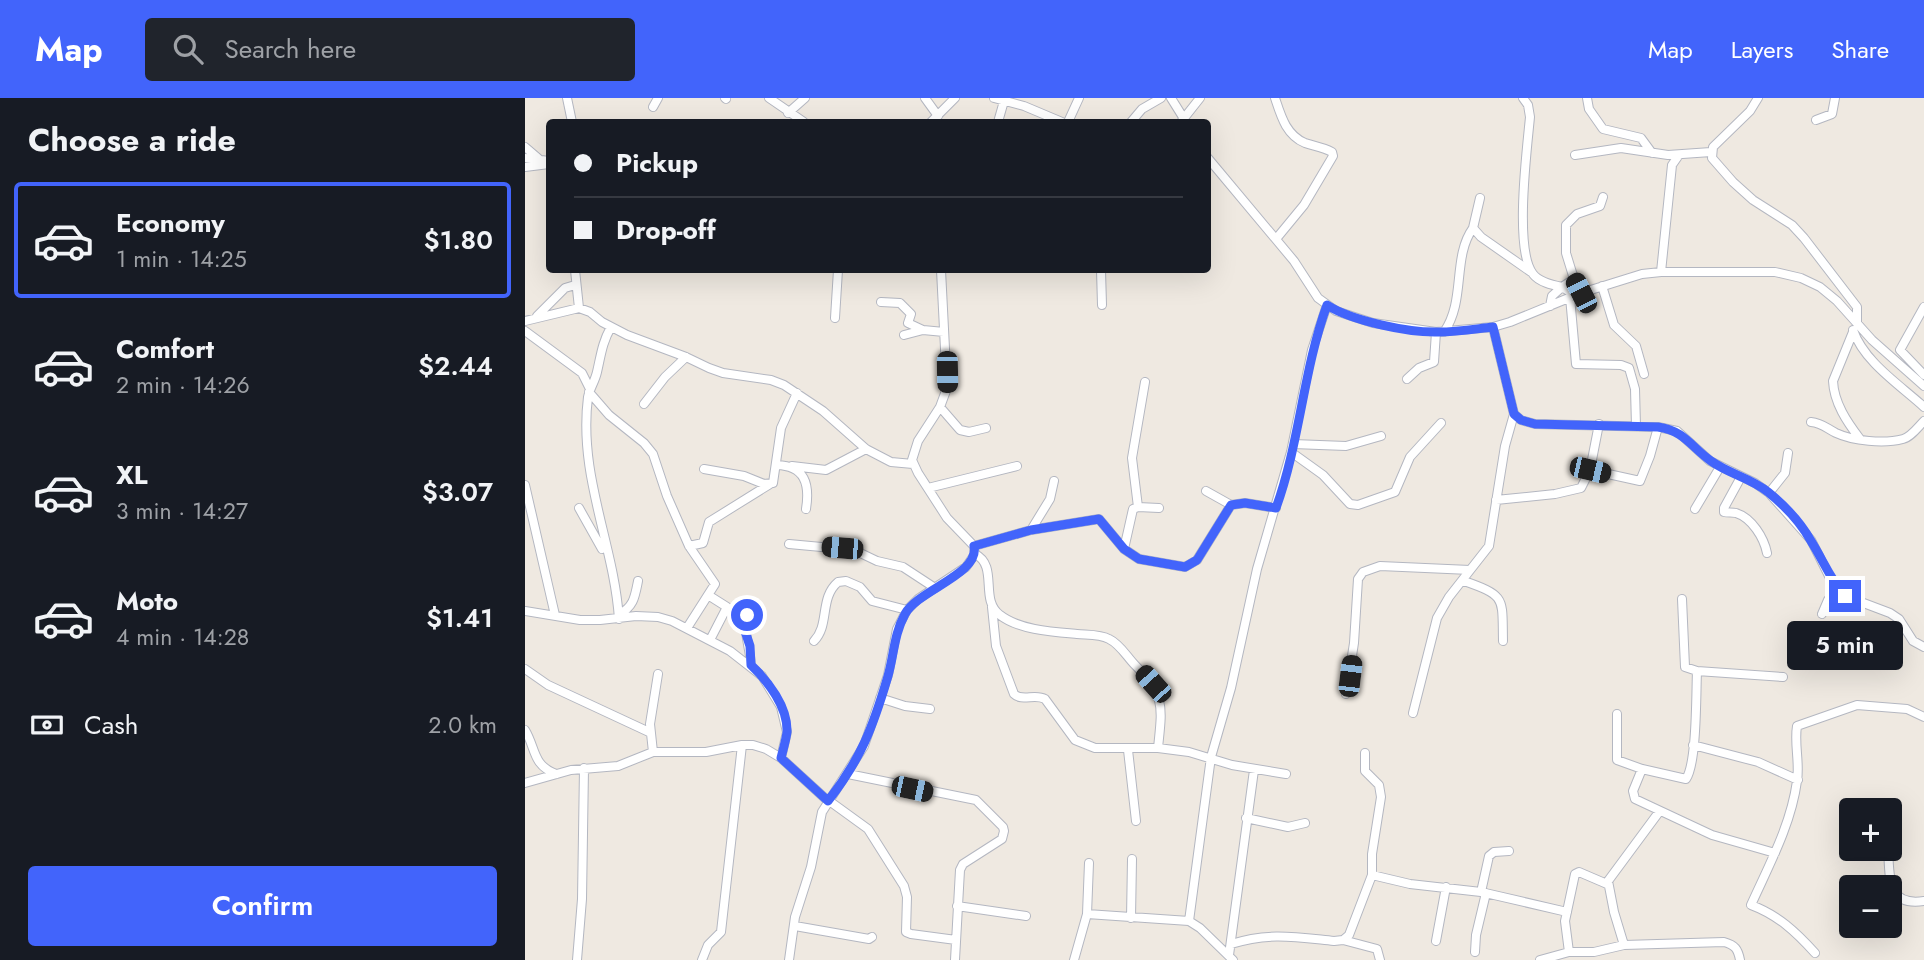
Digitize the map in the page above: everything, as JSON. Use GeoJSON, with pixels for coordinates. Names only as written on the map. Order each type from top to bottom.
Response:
{"type":"FeatureCollection","features":[{"type":"Feature","properties":{"kind":"street"},"geometry":{"type":"LineString","coordinates":[[566,98],[571,119]]}},
{"type":"Feature","properties":{"kind":"street"},"geometry":{"type":"LineString","coordinates":[[653,107],[658,98]]}},
{"type":"Feature","properties":{"kind":"street"},"geometry":{"type":"LineString","coordinates":[[769,98],[799,119]]}},
{"type":"Feature","properties":{"kind":"street"},"geometry":{"type":"LineString","coordinates":[[788,113],[805,98]]}},
{"type":"Feature","properties":{"kind":"street"},"geometry":{"type":"LineString","coordinates":[[925,98],[938,116]]}},
{"type":"Feature","properties":{"kind":"street"},"geometry":{"type":"LineString","coordinates":[[934,119],[955,98]]}},
{"type":"Feature","properties":{"kind":"street"},"geometry":{"type":"LineString","coordinates":[[994,98],[1036,110],[1056,119]]}},
{"type":"Feature","properties":{"kind":"street"},"geometry":{"type":"LineString","coordinates":[[1069,119],[1079,98]]}},
{"type":"Feature","properties":{"kind":"street"},"geometry":{"type":"LineString","coordinates":[[1134,119],[1143,109],[1161,98]]}},
{"type":"Feature","properties":{"kind":"street"},"geometry":{"type":"LineString","coordinates":[[1171,98],[1182,119]]}},
{"type":"Feature","properties":{"kind":"street"},"geometry":{"type":"LineString","coordinates":[[1184,119],[1200,98]]}},
{"type":"Feature","properties":{"kind":"street"},"geometry":{"type":"LineString","coordinates":[[1275,98],[1280,116],[1294,135],[1304,142],[1327,149],[1333,156],[1304,205],[1276,239]]}},
{"type":"Feature","properties":{"kind":"street"},"geometry":{"type":"LineString","coordinates":[[1523,98],[1528,105],[1529,117],[1524,245],[1533,274]]}},
{"type":"Feature","properties":{"kind":"street"},"geometry":{"type":"LineString","coordinates":[[1587,98],[1589,109],[1603,129],[1641,138],[1652,153]]}},
{"type":"Feature","properties":{"kind":"street"},"geometry":{"type":"LineString","coordinates":[[1758,98],[1749,111],[1713,147],[1712,158],[1733,182],[1763,208],[1791,225],[1820,256],[1857,307],[1833,386],[1842,415],[1860,439]]}},
{"type":"Feature","properties":{"kind":"street"},"geometry":{"type":"LineString","coordinates":[[1817,120],[1832,114],[1835,98]]}},
{"type":"Feature","properties":{"kind":"street"},"geometry":{"type":"LineString","coordinates":[[999,119],[1005,101]]}},
{"type":"Feature","properties":{"kind":"street"},"geometry":{"type":"LineString","coordinates":[[525,147],[539,159]]}},
{"type":"Feature","properties":{"kind":"street"},"geometry":{"type":"LineString","coordinates":[[1575,155],[1621,148],[1679,155],[1711,152]]}},
{"type":"Feature","properties":{"kind":"street"},"geometry":{"type":"LineString","coordinates":[[1661,272],[1672,165],[1679,155]]}},
{"type":"Feature","properties":{"kind":"street"},"geometry":{"type":"LineString","coordinates":[[525,158],[546,162]]}},
{"type":"Feature","properties":{"kind":"street"},"geometry":{"type":"LineString","coordinates":[[1211,162],[1276,239],[1318,298],[1336,311],[1373,323],[1440,332],[1493,327],[1625,278],[1661,272],[1775,272],[1801,278],[1820,287],[1837,301],[1854,324],[1924,386]]}},
{"type":"Feature","properties":{"kind":"street"},"geometry":{"type":"LineString","coordinates":[[525,167],[546,164]]}},
{"type":"Feature","properties":{"kind":"street"},"geometry":{"type":"LineString","coordinates":[[1603,197],[1600,206],[1577,214],[1570,218],[1566,225],[1566,253],[1576,295],[1576,365],[1621,365],[1629,368],[1635,389],[1636,426]]}},
{"type":"Feature","properties":{"kind":"street"},"geometry":{"type":"LineString","coordinates":[[1407,379],[1419,368],[1434,362],[1440,332],[1455,312],[1465,244],[1473,228],[1480,198]]}},
{"type":"Feature","properties":{"kind":"street"},"geometry":{"type":"LineString","coordinates":[[1473,228],[1481,237],[1549,285],[1562,287],[1576,295]]}},
{"type":"Feature","properties":{"kind":"street"},"geometry":{"type":"LineString","coordinates":[[575,273],[579,308]]}},
{"type":"Feature","properties":{"kind":"street"},"geometry":{"type":"LineString","coordinates":[[835,318],[838,273]]}},
{"type":"Feature","properties":{"kind":"street"},"geometry":{"type":"LineString","coordinates":[[941,273],[947,388],[940,407],[918,440],[912,460],[947,518],[986,566],[996,646],[1017,697],[1041,696],[1075,740],[1095,748],[1158,748],[1189,752],[1254,769],[1286,774]]}},
{"type":"Feature","properties":{"kind":"street"},"geometry":{"type":"LineString","coordinates":[[1101,273],[1102,305]]}},
{"type":"Feature","properties":{"kind":"street"},"geometry":{"type":"LineString","coordinates":[[1550,306],[1552,296],[1574,279]]}},
{"type":"Feature","properties":{"kind":"street"},"geometry":{"type":"LineString","coordinates":[[536,317],[565,288],[575,285]]}},
{"type":"Feature","properties":{"kind":"street"},"geometry":{"type":"LineString","coordinates":[[1602,286],[1614,325],[1636,346],[1644,374]]}},
{"type":"Feature","properties":{"kind":"street"},"geometry":{"type":"LineString","coordinates":[[881,302],[900,303],[911,314],[908,323],[923,330],[944,332]]}},
{"type":"Feature","properties":{"kind":"street"},"geometry":{"type":"LineString","coordinates":[[1189,921],[1211,757],[1231,688],[1254,579],[1292,448],[1312,350],[1327,305]]}},
{"type":"Feature","properties":{"kind":"street"},"geometry":{"type":"LineString","coordinates":[[1924,307],[1900,349],[1924,375]]}},
{"type":"Feature","properties":{"kind":"street"},"geometry":{"type":"LineString","coordinates":[[525,321],[579,308],[590,312],[611,327],[723,373],[771,380],[797,393],[823,411],[866,449],[891,462],[913,464]]}},
{"type":"Feature","properties":{"kind":"street"},"geometry":{"type":"LineString","coordinates":[[1854,324],[1861,346],[1924,407]]}},
{"type":"Feature","properties":{"kind":"street"},"geometry":{"type":"LineString","coordinates":[[611,327],[601,345],[597,371],[589,390],[587,448],[597,514],[619,616]]}},
{"type":"Feature","properties":{"kind":"street"},"geometry":{"type":"LineString","coordinates":[[1413,713],[1437,618],[1449,597],[1489,546],[1505,446],[1514,414],[1493,327]]}},
{"type":"Feature","properties":{"kind":"street"},"geometry":{"type":"LineString","coordinates":[[904,335],[923,330]]}},
{"type":"Feature","properties":{"kind":"street"},"geometry":{"type":"LineString","coordinates":[[525,331],[582,373],[589,390],[609,415],[644,443],[653,454],[667,496],[689,546],[715,584],[687,628]]}},
{"type":"Feature","properties":{"kind":"street"},"geometry":{"type":"LineString","coordinates":[[644,404],[665,377],[686,357]]}},
{"type":"Feature","properties":{"kind":"street"},"geometry":{"type":"LineString","coordinates":[[1138,507],[1132,458],[1145,382]]}},
{"type":"Feature","properties":{"kind":"street"},"geometry":{"type":"LineString","coordinates":[[689,546],[703,543],[709,522],[770,484],[775,478],[781,428],[797,393]]}},
{"type":"Feature","properties":{"kind":"street"},"geometry":{"type":"LineString","coordinates":[[940,407],[960,430],[969,432],[986,428]]}},
{"type":"Feature","properties":{"kind":"street"},"geometry":{"type":"LineString","coordinates":[[1514,414],[1521,420],[1535,424],[1658,427],[1677,432],[1720,467],[1755,483],[1769,493],[1811,540],[1829,576],[1845,596],[1890,613],[1899,619],[1913,642],[1924,647]]}},
{"type":"Feature","properties":{"kind":"street"},"geometry":{"type":"LineString","coordinates":[[1811,422],[1860,439],[1888,441],[1904,439],[1924,421]]}},
{"type":"Feature","properties":{"kind":"street"},"geometry":{"type":"LineString","coordinates":[[1292,448],[1323,475],[1350,504],[1358,505],[1395,492],[1410,457],[1441,423]]}},
{"type":"Feature","properties":{"kind":"street"},"geometry":{"type":"LineString","coordinates":[[1496,499],[1581,488],[1590,470],[1599,424]]}},
{"type":"Feature","properties":{"kind":"street"},"geometry":{"type":"LineString","coordinates":[[1590,470],[1640,481],[1658,427]]}},
{"type":"Feature","properties":{"kind":"street"},"geometry":{"type":"LineString","coordinates":[[1292,448],[1346,446],[1381,436]]}},
{"type":"Feature","properties":{"kind":"street"},"geometry":{"type":"LineString","coordinates":[[777,465],[826,470],[866,449]]}},
{"type":"Feature","properties":{"kind":"street"},"geometry":{"type":"LineString","coordinates":[[1769,493],[1787,469],[1788,453]]}},
{"type":"Feature","properties":{"kind":"street"},"geometry":{"type":"LineString","coordinates":[[792,466],[801,474],[806,484],[806,509]]}},
{"type":"Feature","properties":{"kind":"street"},"geometry":{"type":"LineString","coordinates":[[928,488],[1017,466]]}},
{"type":"Feature","properties":{"kind":"street"},"geometry":{"type":"LineString","coordinates":[[1695,509],[1720,467]]}},
{"type":"Feature","properties":{"kind":"street"},"geometry":{"type":"LineString","coordinates":[[704,469],[744,475],[770,484]]}},
{"type":"Feature","properties":{"kind":"street"},"geometry":{"type":"LineString","coordinates":[[1741,477],[1734,489],[1735,513],[1758,530],[1764,539],[1767,553]]}},
{"type":"Feature","properties":{"kind":"street"},"geometry":{"type":"LineString","coordinates":[[1031,530],[1050,499],[1054,481]]}},
{"type":"Feature","properties":{"kind":"street"},"geometry":{"type":"LineString","coordinates":[[525,485],[555,615]]}},
{"type":"Feature","properties":{"kind":"street"},"geometry":{"type":"LineString","coordinates":[[1206,491],[1231,505],[1245,503],[1276,508]]}},
{"type":"Feature","properties":{"kind":"street"},"geometry":{"type":"LineString","coordinates":[[789,960],[820,818],[828,801],[864,747],[892,660],[897,629],[907,610],[966,567],[974,550],[1031,530],[1099,519],[1124,549],[1139,559],[1185,567],[1197,560],[1231,505]]}},
{"type":"Feature","properties":{"kind":"street"},"geometry":{"type":"LineString","coordinates":[[1124,549],[1132,511],[1138,507],[1159,508]]}},
{"type":"Feature","properties":{"kind":"street"},"geometry":{"type":"LineString","coordinates":[[579,509],[608,561]]}},
{"type":"Feature","properties":{"kind":"street"},"geometry":{"type":"LineString","coordinates":[[789,544],[854,550],[877,561],[903,567],[935,588]]}},
{"type":"Feature","properties":{"kind":"street"},"geometry":{"type":"LineString","coordinates":[[1346,694],[1354,643],[1358,579],[1363,572],[1380,566],[1470,570]]}},
{"type":"Feature","properties":{"kind":"street"},"geometry":{"type":"LineString","coordinates":[[1464,580],[1487,589],[1503,605],[1503,640]]}},
{"type":"Feature","properties":{"kind":"street"},"geometry":{"type":"LineString","coordinates":[[619,616],[631,605],[638,581]]}},
{"type":"Feature","properties":{"kind":"street"},"geometry":{"type":"LineString","coordinates":[[814,642],[820,634],[828,594],[838,582],[846,581],[860,587],[872,600],[907,610]]}},
{"type":"Feature","properties":{"kind":"street"},"geometry":{"type":"LineString","coordinates":[[1822,614],[1828,600],[1839,588]]}},
{"type":"Feature","properties":{"kind":"street"},"geometry":{"type":"LineString","coordinates":[[708,595],[727,607],[710,640]]}},
{"type":"Feature","properties":{"kind":"street"},"geometry":{"type":"LineString","coordinates":[[1682,599],[1685,664],[1697,671],[1783,677]]}},
{"type":"Feature","properties":{"kind":"street"},"geometry":{"type":"LineString","coordinates":[[992,607],[997,613],[1016,623],[1104,637],[1115,643],[1157,691],[1160,723],[1158,748]]}},
{"type":"Feature","properties":{"kind":"street"},"geometry":{"type":"LineString","coordinates":[[525,611],[590,620],[619,616],[658,617],[710,640],[751,665],[762,676],[781,707],[787,732],[781,758]]}},
{"type":"Feature","properties":{"kind":"street"},"geometry":{"type":"LineString","coordinates":[[696,613],[698,634]]}},
{"type":"Feature","properties":{"kind":"street"},"geometry":{"type":"LineString","coordinates":[[747,615],[744,628],[750,646],[751,665]]}},
{"type":"Feature","properties":{"kind":"street"},"geometry":{"type":"LineString","coordinates":[[525,668],[548,685],[649,732]]}},
{"type":"Feature","properties":{"kind":"street"},"geometry":{"type":"LineString","coordinates":[[1617,714],[1618,760],[1642,769],[1686,779],[1690,774],[1693,745],[1697,671]]}},
{"type":"Feature","properties":{"kind":"street"},"geometry":{"type":"LineString","coordinates":[[653,752],[649,732],[658,674]]}},
{"type":"Feature","properties":{"kind":"street"},"geometry":{"type":"LineString","coordinates":[[880,698],[905,706],[930,709]]}},
{"type":"Feature","properties":{"kind":"street"},"geometry":{"type":"LineString","coordinates":[[1815,953],[1796,932],[1776,916],[1751,905],[1776,853],[1787,822],[1797,780],[1796,732],[1801,724],[1857,705],[1907,709],[1924,717]]}},
{"type":"Feature","properties":{"kind":"street"},"geometry":{"type":"LineString","coordinates":[[525,730],[533,752],[544,769],[556,774]]}},
{"type":"Feature","properties":{"kind":"street"},"geometry":{"type":"LineString","coordinates":[[702,960],[708,945],[721,932],[742,744]]}},
{"type":"Feature","properties":{"kind":"street"},"geometry":{"type":"LineString","coordinates":[[525,783],[584,768],[618,766],[653,752],[706,752],[742,744],[766,749],[781,758],[828,801],[868,829],[904,887],[907,897],[906,932],[956,940]]}},
{"type":"Feature","properties":{"kind":"street"},"geometry":{"type":"LineString","coordinates":[[1693,745],[1758,762],[1797,780]]}},
{"type":"Feature","properties":{"kind":"street"},"geometry":{"type":"LineString","coordinates":[[1128,750],[1136,821]]}},
{"type":"Feature","properties":{"kind":"street"},"geometry":{"type":"LineString","coordinates":[[1343,940],[1352,929],[1372,875],[1372,854],[1381,790],[1366,771],[1365,753]]}},
{"type":"Feature","properties":{"kind":"street"},"geometry":{"type":"LineString","coordinates":[[577,960],[582,899],[584,768]]}},
{"type":"Feature","properties":{"kind":"street"},"geometry":{"type":"LineString","coordinates":[[1231,957],[1254,769]]}},
{"type":"Feature","properties":{"kind":"street"},"geometry":{"type":"LineString","coordinates":[[1642,769],[1633,796],[1635,799],[1713,835],[1776,853]]}},
{"type":"Feature","properties":{"kind":"street"},"geometry":{"type":"LineString","coordinates":[[848,774],[976,800],[1003,827],[1002,839],[961,867],[955,960]]}},
{"type":"Feature","properties":{"kind":"street"},"geometry":{"type":"LineString","coordinates":[[1624,945],[1607,884],[1609,877],[1659,812]]}},
{"type":"Feature","properties":{"kind":"street"},"geometry":{"type":"LineString","coordinates":[[1246,818],[1288,827],[1305,823]]}},
{"type":"Feature","properties":{"kind":"street"},"geometry":{"type":"LineString","coordinates":[[1475,952],[1476,934],[1483,912],[1483,892],[1489,856],[1494,852],[1509,851]]}},
{"type":"Feature","properties":{"kind":"street"},"geometry":{"type":"LineString","coordinates":[[1131,918],[1132,859]]}},
{"type":"Feature","properties":{"kind":"street"},"geometry":{"type":"LineString","coordinates":[[1889,861],[1891,888],[1897,897],[1908,902],[1924,901]]}},
{"type":"Feature","properties":{"kind":"street"},"geometry":{"type":"LineString","coordinates":[[1074,960],[1087,914],[1089,863]]}},
{"type":"Feature","properties":{"kind":"street"},"geometry":{"type":"LineString","coordinates":[[1569,952],[1567,912],[1576,872],[1607,884]]}},
{"type":"Feature","properties":{"kind":"street"},"geometry":{"type":"LineString","coordinates":[[1372,875],[1410,884],[1483,892],[1567,912]]}},
{"type":"Feature","properties":{"kind":"street"},"geometry":{"type":"LineString","coordinates":[[1436,941],[1446,887]]}},
{"type":"Feature","properties":{"kind":"street"},"geometry":{"type":"LineString","coordinates":[[957,906],[1025,916]]}},
{"type":"Feature","properties":{"kind":"street"},"geometry":{"type":"LineString","coordinates":[[1087,914],[1189,921],[1231,957]]}},
{"type":"Feature","properties":{"kind":"street"},"geometry":{"type":"LineString","coordinates":[[795,926],[869,939],[871,937]]}},
{"type":"Feature","properties":{"kind":"street"},"geometry":{"type":"LineString","coordinates":[[1231,944],[1266,935],[1343,940],[1377,949],[1380,960]]}},
{"type":"Feature","properties":{"kind":"street"},"geometry":{"type":"LineString","coordinates":[[1540,960],[1569,952],[1594,952],[1624,945],[1724,942],[1734,945],[1740,960]]}},
{"type":"Feature","properties":{"kind":"route"},"geometry":{"type":"LineString","coordinates":[[747,615],[744,628],[750,646],[751,665],[772,689],[786,724],[787,732],[781,758],[828,801],[864,747],[888,675],[897,629],[907,610],[918,599],[966,567],[973,560],[974,546],[1031,530],[1099,519],[1124,549],[1139,559],[1185,567],[1197,560],[1231,505],[1245,503],[1276,508],[1291,452],[1312,350],[1327,305],[1336,311],[1373,323],[1436,332],[1493,327],[1510,388],[1514,414],[1521,420],[1535,424],[1658,427],[1677,432],[1710,461],[1755,483],[1769,493],[1811,540],[1829,576],[1845,596]]}}]}
